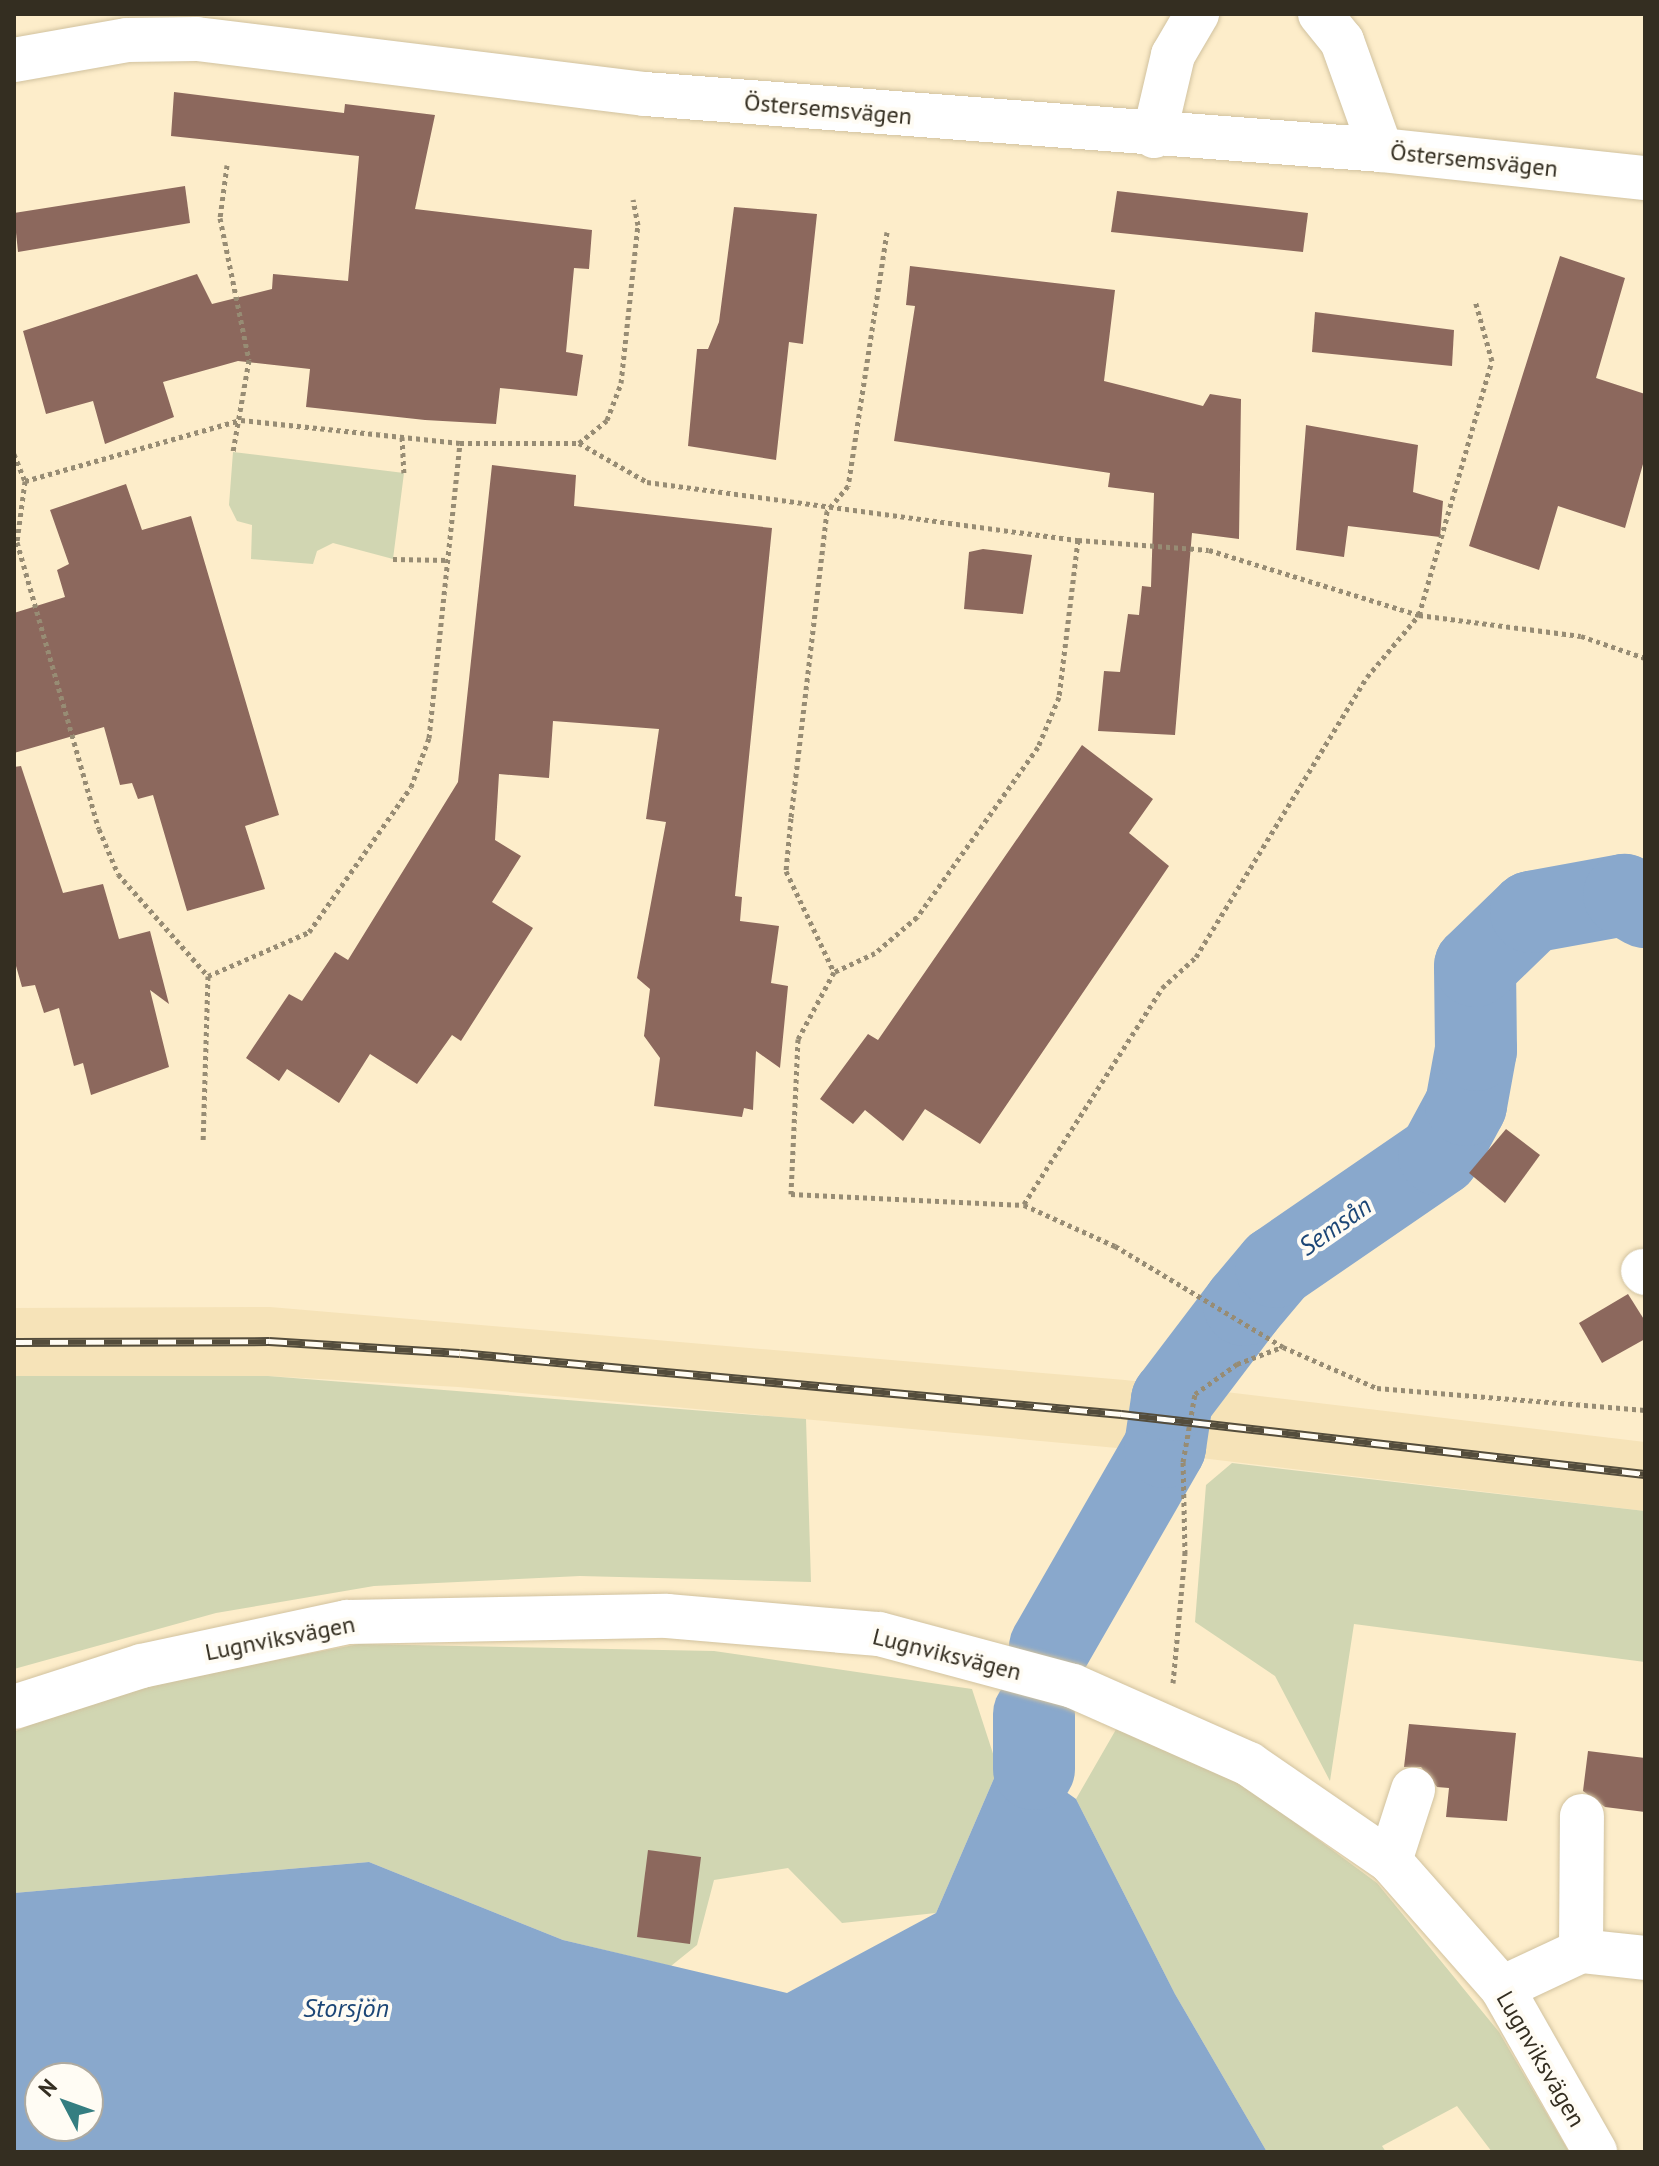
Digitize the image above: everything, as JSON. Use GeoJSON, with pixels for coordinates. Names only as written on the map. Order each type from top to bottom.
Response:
{"type":"FeatureCollection","features":[{"type":"Feature","properties":{"kind":"street"},"geometry":{"type":"LineString","coordinates":[[1154,136],[1173,55],[1197,14]]}},
{"type":"Feature","properties":{"kind":"street"},"geometry":{"type":"LineString","coordinates":[[1320,14],[1342,41],[1381,150]]}},
{"type":"Feature","properties":{"kind":"street","name":"Östersemsvägen"},"geometry":{"type":"LineString","coordinates":[[14,60],[127,40],[197,39],[645,94],[1154,136],[1381,150],[1645,178]]}},
{"type":"Feature","properties":{"kind":"street","name":"Lugnviksvägen"},"geometry":{"type":"LineString","coordinates":[[14,1707],[142,1666],[347,1622],[667,1616],[879,1634],[1073,1686],[1249,1764],[1390,1861],[1502,1988],[1595,2152]]}},
{"type":"Feature","properties":{"kind":"street"},"geometry":{"type":"LineString","coordinates":[[1390,1861],[1413,1790]]}},
{"type":"Feature","properties":{"kind":"street"},"geometry":{"type":"LineString","coordinates":[[1581,1951],[1582,1816]]}},
{"type":"Feature","properties":{"kind":"street"},"geometry":{"type":"LineString","coordinates":[[1502,1988],[1581,1951],[1645,1958]]}},
{"type":"Feature","properties":{"kind":"path"},"geometry":{"type":"LineString","coordinates":[[227,165],[220,218],[248,336],[241,420],[233,452]]}},
{"type":"Feature","properties":{"kind":"path"},"geometry":{"type":"LineString","coordinates":[[579,443],[607,420],[621,383],[638,225],[633,199]]}},
{"type":"Feature","properties":{"kind":"path"},"geometry":{"type":"LineString","coordinates":[[834,972],[786,871],[827,511],[848,486],[887,232]]}},
{"type":"Feature","properties":{"kind":"path"},"geometry":{"type":"LineString","coordinates":[[1024,1205],[1162,988],[1196,957],[1367,677],[1419,615],[1492,361],[1475,300]]}},
{"type":"Feature","properties":{"kind":"path"},"geometry":{"type":"LineString","coordinates":[[25,481],[241,420],[460,443],[579,443],[647,482],[827,511],[1078,540],[1209,550],[1419,615],[1581,636],[1645,658]]}},
{"type":"Feature","properties":{"kind":"path"},"geometry":{"type":"LineString","coordinates":[[402,437],[404,473]]}},
{"type":"Feature","properties":{"kind":"path"},"geometry":{"type":"LineString","coordinates":[[208,976],[309,932],[411,787],[429,738],[460,443]]}},
{"type":"Feature","properties":{"kind":"path"},"geometry":{"type":"LineString","coordinates":[[14,454],[25,481],[17,542],[99,829],[118,874],[208,976],[203,1142]]}},
{"type":"Feature","properties":{"kind":"path"},"geometry":{"type":"LineString","coordinates":[[1078,540],[1059,697],[1038,747],[917,917],[875,953],[834,972],[798,1039],[791,1194],[1024,1205],[1212,1300],[1283,1347],[1377,1388],[1645,1410]]}},
{"type":"Feature","properties":{"kind":"path"},"geometry":{"type":"LineString","coordinates":[[393,559],[448,560]]}},
{"type":"Feature","properties":{"kind":"path"},"geometry":{"type":"LineString","coordinates":[[1169,1729],[1185,1554],[1183,1462],[1195,1394],[1237,1364],[1283,1347]]}},
{"type":"Feature","properties":{"kind":"shaded area"},"geometry":{"type":"Polygon","coordinates":[[[270,1307],[1125,1380],[1645,1442],[1645,1511],[1117,1448],[458,1387],[268,1376],[14,1376],[14,1308],[270,1307]]]}},
{"type":"Feature","properties":{"kind":"green space"},"geometry":{"type":"Polygon","coordinates":[[[233,452],[404,473],[393,559],[333,543],[317,551],[313,564],[251,559],[252,525],[237,521],[229,505],[233,452]]]}},
{"type":"Feature","properties":{"kind":"green space"},"geometry":{"type":"Polygon","coordinates":[[[14,1376],[268,1376],[806,1419],[811,1582],[580,1576],[374,1586],[216,1613],[14,1669],[14,1376]]]}},
{"type":"Feature","properties":{"kind":"green space"},"geometry":{"type":"Polygon","coordinates":[[[1232,1463],[1645,1511],[1645,1662],[1354,1624],[1330,1781],[1275,1676],[1195,1622],[1206,1485],[1232,1463]]]}},
{"type":"Feature","properties":{"kind":"green space"},"geometry":{"type":"Polygon","coordinates":[[[359,1644],[714,1651],[972,1689],[998,1769],[936,1913],[842,1923],[788,1868],[714,1880],[697,1945],[671,1966],[563,1940],[369,1862],[14,1893],[14,1732],[95,1695],[359,1644]]]}},
{"type":"Feature","properties":{"kind":"green space"},"geometry":{"type":"Polygon","coordinates":[[[1118,1726],[1224,1770],[1377,1883],[1499,2032],[1569,2152],[1492,2152],[1457,2106],[1382,2146],[1386,2152],[1267,2152],[1175,1994],[1076,1799],[1118,1726]]]}},
{"type":"Feature","properties":{"kind":"water","name":"Storsjön"},"geometry":{"type":"Polygon","coordinates":[[[998,1769],[1034,1769],[1076,1799],[1175,1994],[1267,2152],[14,2152],[14,1893],[369,1862],[563,1940],[787,1993],[936,1913],[998,1769]]]}},
{"type":"Feature","properties":{"kind":"building"},"geometry":{"type":"Polygon","coordinates":[[[174,92],[344,113],[345,104],[435,115],[415,209],[592,230],[589,269],[574,268],[566,352],[583,355],[577,396],[500,388],[496,424],[425,420],[306,407],[310,369],[238,361],[163,382],[174,417],[105,444],[93,401],[46,414],[23,331],[197,274],[212,304],[272,289],[273,274],[348,281],[359,156],[171,136],[174,92]]]}},
{"type":"Feature","properties":{"kind":"building"},"geometry":{"type":"Polygon","coordinates":[[[185,186],[190,223],[18,252],[14,213],[185,186]]]}},
{"type":"Feature","properties":{"kind":"building"},"geometry":{"type":"Polygon","coordinates":[[[1117,191],[1308,213],[1303,252],[1111,232],[1117,191]]]}},
{"type":"Feature","properties":{"kind":"building"},"geometry":{"type":"Polygon","coordinates":[[[734,207],[817,214],[803,344],[789,342],[776,460],[688,446],[697,349],[708,349],[719,322],[734,207]]]}},
{"type":"Feature","properties":{"kind":"building"},"geometry":{"type":"Polygon","coordinates":[[[1560,256],[1625,278],[1596,378],[1645,394],[1645,457],[1625,528],[1558,506],[1539,570],[1469,546],[1560,256]]]}},
{"type":"Feature","properties":{"kind":"building"},"geometry":{"type":"Polygon","coordinates":[[[910,266],[1115,290],[1104,381],[1203,406],[1210,394],[1241,399],[1239,539],[1192,533],[1175,735],[1098,731],[1104,671],[1120,672],[1128,614],[1139,615],[1142,586],[1151,587],[1154,493],[1108,487],[1110,473],[894,441],[915,306],[906,305],[910,266]]]}},
{"type":"Feature","properties":{"kind":"building"},"geometry":{"type":"Polygon","coordinates":[[[1315,312],[1454,330],[1452,366],[1312,352],[1315,312]]]}},
{"type":"Feature","properties":{"kind":"building"},"geometry":{"type":"Polygon","coordinates":[[[1306,425],[1418,445],[1413,492],[1443,501],[1440,537],[1348,526],[1344,557],[1296,550],[1306,425]]]}},
{"type":"Feature","properties":{"kind":"building"},"geometry":{"type":"Polygon","coordinates":[[[492,465],[576,475],[574,506],[772,528],[735,896],[742,897],[740,921],[779,926],[771,983],[788,986],[780,1068],[756,1051],[753,1110],[744,1108],[742,1117],[654,1106],[660,1058],[644,1036],[650,989],[637,978],[666,822],[646,819],[659,729],[553,721],[549,778],[499,774],[495,840],[521,856],[492,902],[533,928],[461,1041],[452,1035],[417,1084],[370,1054],[339,1103],[287,1069],[279,1081],[246,1058],[289,994],[302,1001],[335,952],[348,960],[458,782],[492,465]]]}},
{"type":"Feature","properties":{"kind":"building"},"geometry":{"type":"Polygon","coordinates":[[[126,484],[142,530],[191,516],[279,815],[245,826],[265,889],[187,911],[153,795],[138,799],[132,783],[120,785],[104,727],[14,753],[14,613],[65,597],[57,570],[69,564],[50,510],[126,484]]]}},
{"type":"Feature","properties":{"kind":"building"},"geometry":{"type":"Polygon","coordinates":[[[983,549],[1032,555],[1023,614],[964,609],[969,552],[983,549]]]}},
{"type":"Feature","properties":{"kind":"building"},"geometry":{"type":"Polygon","coordinates":[[[1082,745],[1153,799],[1129,833],[1169,866],[980,1144],[925,1109],[903,1141],[865,1110],[853,1124],[820,1099],[868,1034],[878,1040],[1082,745]]]}},
{"type":"Feature","properties":{"kind":"building"},"geometry":{"type":"Polygon","coordinates":[[[21,766],[63,893],[103,884],[119,939],[150,931],[169,1004],[150,990],[169,1067],[91,1095],[83,1063],[74,1066],[59,1008],[44,1013],[35,985],[22,987],[14,959],[14,767],[21,766]]]}},
{"type":"Feature","properties":{"kind":"building"},"geometry":{"type":"Polygon","coordinates":[[[1506,1129],[1540,1155],[1505,1203],[1469,1173],[1506,1129]]]}},
{"type":"Feature","properties":{"kind":"building"},"geometry":{"type":"Polygon","coordinates":[[[1628,1294],[1645,1321],[1645,1339],[1602,1363],[1579,1323],[1628,1294]]]}},
{"type":"Feature","properties":{"kind":"building"},"geometry":{"type":"Polygon","coordinates":[[[1409,1724],[1516,1733],[1507,1821],[1446,1817],[1449,1788],[1437,1787],[1421,1767],[1404,1767],[1409,1724]]]}},
{"type":"Feature","properties":{"kind":"building"},"geometry":{"type":"Polygon","coordinates":[[[1588,1751],[1645,1758],[1645,1812],[1605,1807],[1583,1791],[1588,1751]]]}},
{"type":"Feature","properties":{"kind":"building"},"geometry":{"type":"Polygon","coordinates":[[[648,1850],[701,1857],[690,1944],[637,1937],[648,1850]]]}},
{"type":"Feature","properties":{"kind":"waterway","name":"Semsån"},"geometry":{"type":"LineString","coordinates":[[1050,1647],[1165,1447],[1172,1400],[1244,1305],[1276,1267],[1439,1155],[1466,1105],[1476,1050],[1475,966],[1531,912],[1624,895],[1645,907]]}},
{"type":"Feature","properties":{"kind":"waterway","name":"Semsån"},"geometry":{"type":"LineString","coordinates":[[1034,1714],[1034,1769]]}},
{"type":"Feature","properties":{"kind":"railway"},"geometry":{"type":"LineString","coordinates":[[14,1342],[269,1341],[460,1353],[1121,1414],[1645,1474]]}}]}
